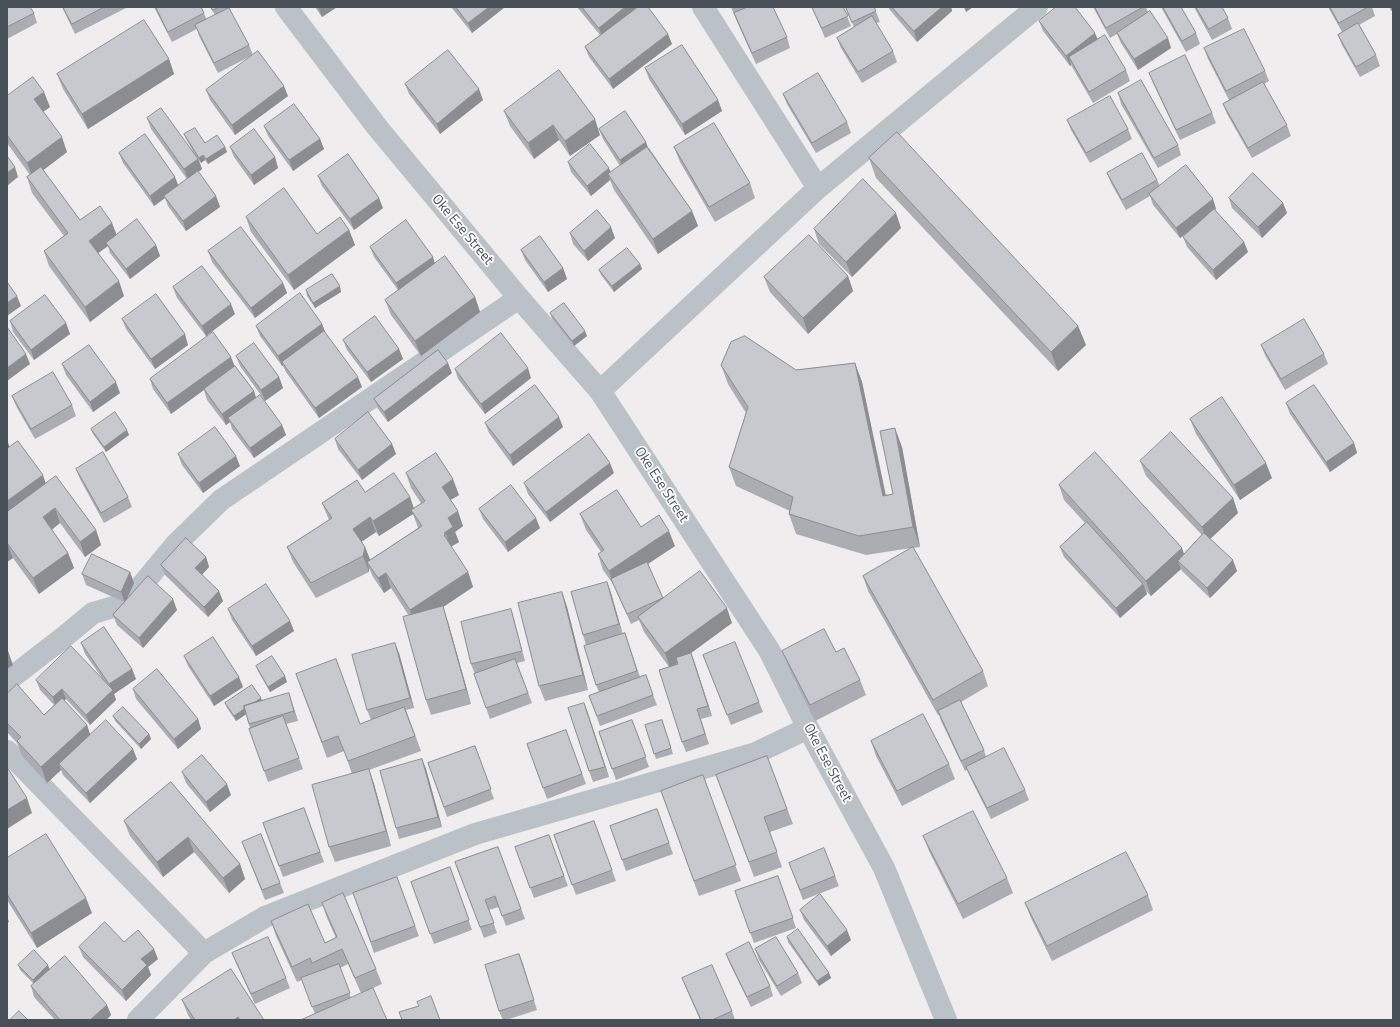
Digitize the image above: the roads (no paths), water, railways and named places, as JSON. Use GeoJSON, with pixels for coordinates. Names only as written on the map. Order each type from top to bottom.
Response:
{"type":"FeatureCollection","features":[{"type":"Feature","properties":{"kind":"street","name":"Oke Ese Street"},"geometry":{"type":"LineString","coordinates":[[286,7],[377,127],[518,298],[600,391],[769,650],[808,728],[884,868],[946,1020]]}},
{"type":"Feature","properties":{"kind":"street"},"geometry":{"type":"LineString","coordinates":[[703,7],[818,188]]}},
{"type":"Feature","properties":{"kind":"street"},"geometry":{"type":"LineString","coordinates":[[600,391],[818,188],[1037,7]]}},
{"type":"Feature","properties":{"kind":"street"},"geometry":{"type":"LineString","coordinates":[[7,681],[93,613],[127,603],[176,544],[221,500],[518,298]]}},
{"type":"Feature","properties":{"kind":"street"},"geometry":{"type":"LineString","coordinates":[[138,1020],[204,953],[265,917],[475,834],[756,753],[808,728]]}},
{"type":"Feature","properties":{"kind":"street"},"geometry":{"type":"LineString","coordinates":[[7,751],[204,953]]}}]}
